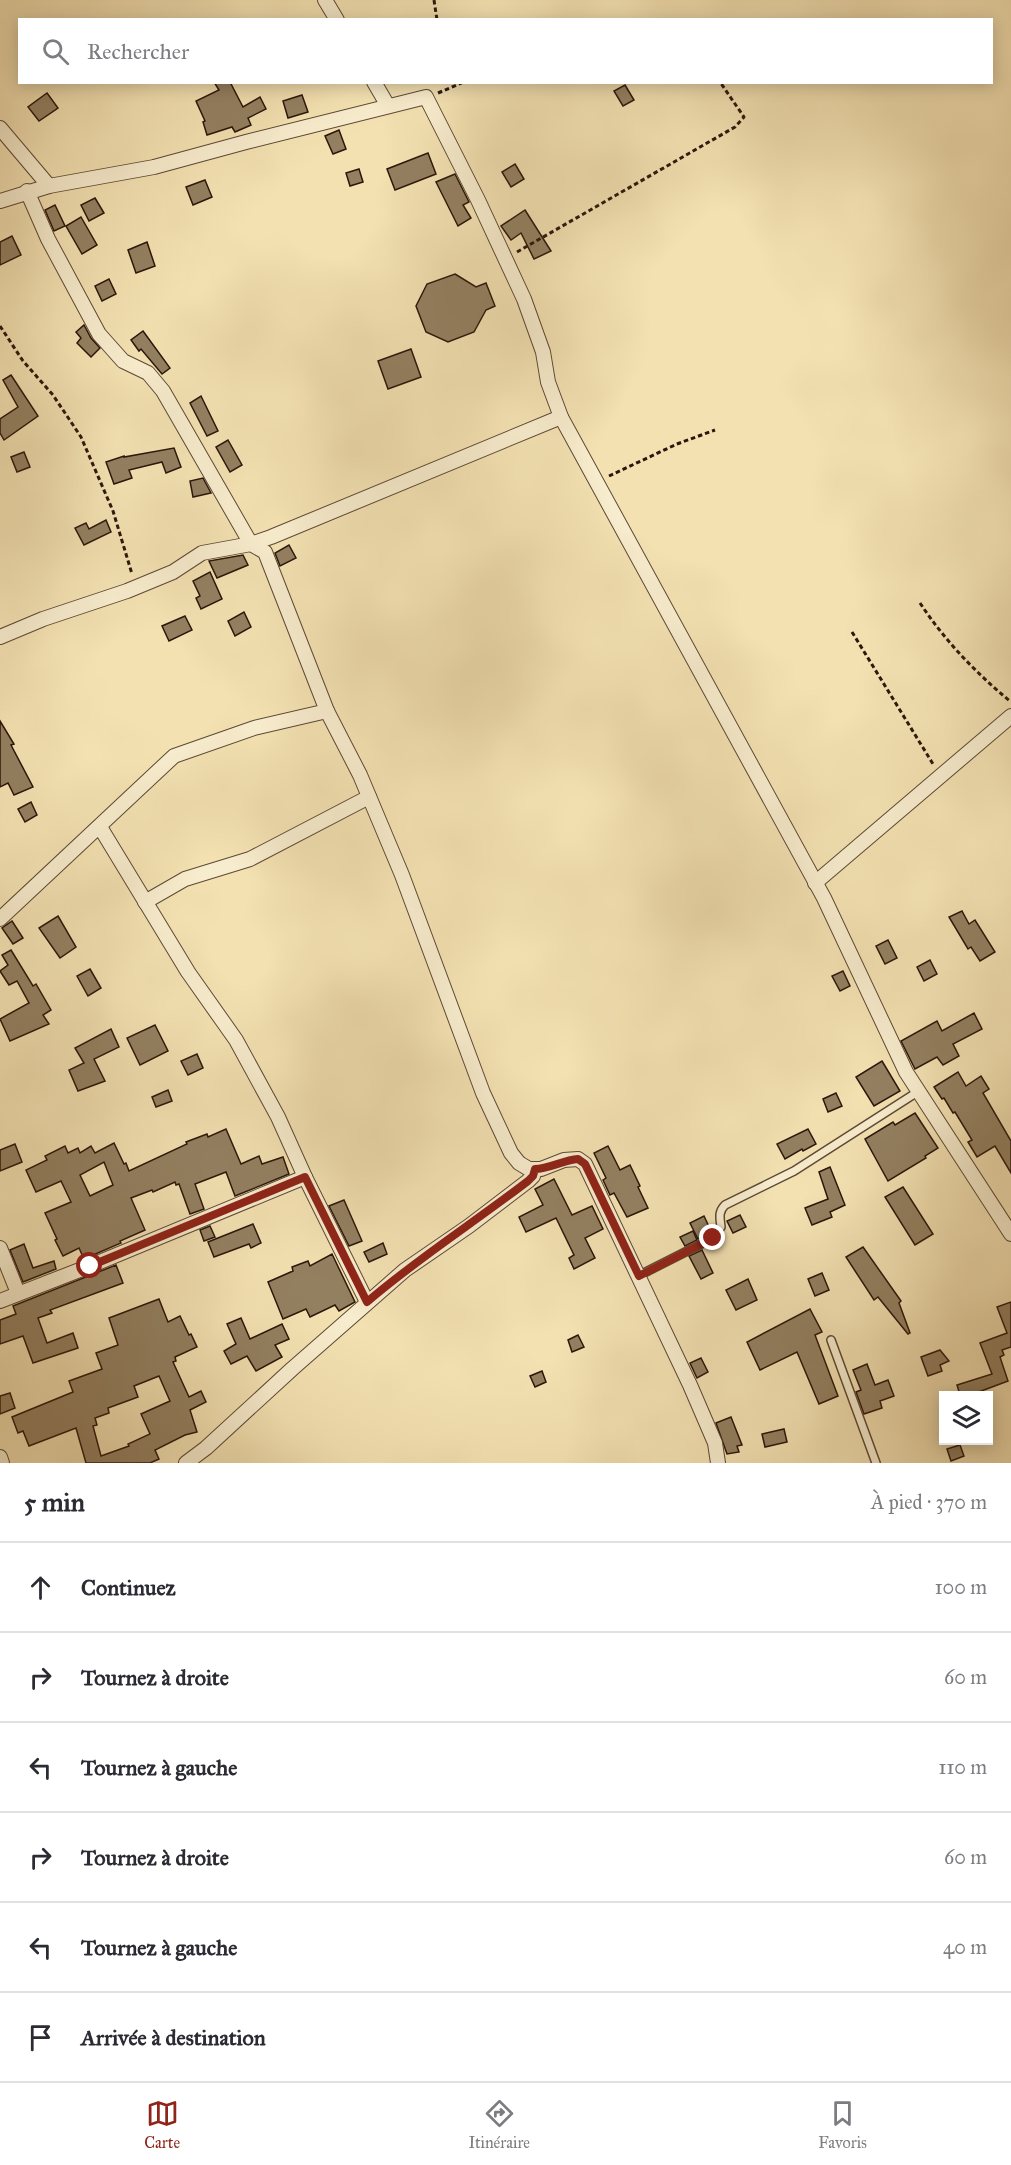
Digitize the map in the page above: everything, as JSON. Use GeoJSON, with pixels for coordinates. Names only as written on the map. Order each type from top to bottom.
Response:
{"type":"FeatureCollection","features":[{"type":"Feature","properties":{"kind":"street"},"geometry":{"type":"LineString","coordinates":[[325,0],[336,18]]}},
{"type":"Feature","properties":{"kind":"street"},"geometry":{"type":"LineString","coordinates":[[375,84],[387,106]]}},
{"type":"Feature","properties":{"kind":"street"},"geometry":{"type":"LineString","coordinates":[[0,201],[49,186],[154,167],[426,97],[524,299],[543,352],[548,382],[561,417],[815,883],[906,1072],[1011,1234]]}},
{"type":"Feature","properties":{"kind":"street"},"geometry":{"type":"LineString","coordinates":[[0,128],[49,186]]}},
{"type":"Feature","properties":{"kind":"street"},"geometry":{"type":"LineString","coordinates":[[27,191],[48,239],[99,334],[123,361],[148,373],[163,391],[250,544],[265,552],[327,711],[369,797],[402,875],[483,1093],[511,1153],[529,1169],[541,1169],[564,1160],[578,1159],[585,1164],[715,1443],[718,1463]]}},
{"type":"Feature","properties":{"kind":"street"},"geometry":{"type":"LineString","coordinates":[[1,633],[136,588],[172,572],[202,553],[250,544],[561,417]]}},
{"type":"Feature","properties":{"kind":"street"},"geometry":{"type":"LineString","coordinates":[[0,919],[174,756],[254,728],[327,711]]}},
{"type":"Feature","properties":{"kind":"street"},"geometry":{"type":"LineString","coordinates":[[815,883],[1010,721]]}},
{"type":"Feature","properties":{"kind":"street"},"geometry":{"type":"LineString","coordinates":[[145,902],[185,879],[250,859],[369,797]]}},
{"type":"Feature","properties":{"kind":"street"},"geometry":{"type":"LineString","coordinates":[[100,827],[188,972],[236,1040],[279,1117],[305,1177],[367,1302]]}},
{"type":"Feature","properties":{"kind":"street"},"geometry":{"type":"LineString","coordinates":[[186,1463],[206,1448],[367,1302],[405,1270],[470,1226],[528,1181],[535,1169]]}},
{"type":"Feature","properties":{"kind":"street"},"geometry":{"type":"LineString","coordinates":[[0,1300],[90,1266],[305,1177]]}},
{"type":"Feature","properties":{"kind":"street"},"geometry":{"type":"LineString","coordinates":[[0,1248],[18,1293]]}},
{"type":"Feature","properties":{"kind":"street"},"geometry":{"type":"LineString","coordinates":[[0,1457],[2,1463]]}},
{"type":"Feature","properties":{"kind":"lane"},"geometry":{"type":"LineString","coordinates":[[639,1276],[713,1238],[721,1227],[719,1214],[725,1205],[794,1171],[919,1091]]}},
{"type":"Feature","properties":{"kind":"lane"},"geometry":{"type":"LineString","coordinates":[[831,1340],[876,1463]]}},
{"type":"Feature","properties":{"kind":"path"},"geometry":{"type":"LineString","coordinates":[[434,0],[437,18]]}},
{"type":"Feature","properties":{"kind":"path"},"geometry":{"type":"LineString","coordinates":[[426,97],[459,84]]}},
{"type":"Feature","properties":{"kind":"path"},"geometry":{"type":"LineString","coordinates":[[505,259],[735,127],[744,117],[721,84]]}},
{"type":"Feature","properties":{"kind":"path"},"geometry":{"type":"LineString","coordinates":[[0,326],[23,361],[53,395],[81,437],[113,511],[136,588]]}},
{"type":"Feature","properties":{"kind":"path"},"geometry":{"type":"LineString","coordinates":[[597,482],[677,444],[715,430]]}},
{"type":"Feature","properties":{"kind":"path"},"geometry":{"type":"LineString","coordinates":[[920,603],[939,632],[984,680],[1011,702]]}},
{"type":"Feature","properties":{"kind":"path"},"geometry":{"type":"LineString","coordinates":[[852,632],[924,753],[941,776]]}},
{"type":"Feature","properties":{"kind":"building"},"geometry":{"type":"Polygon","coordinates":[[[215,84],[231,84],[243,107],[260,97],[266,109],[248,118],[251,125],[235,132],[232,127],[207,135],[203,122],[205,121],[196,101],[219,90],[215,84]]]}},
{"type":"Feature","properties":{"kind":"building"},"geometry":{"type":"Polygon","coordinates":[[[625,85],[634,100],[623,106],[614,91],[625,85]]]}},
{"type":"Feature","properties":{"kind":"building"},"geometry":{"type":"Polygon","coordinates":[[[47,93],[58,108],[39,121],[28,107],[47,93]]]}},
{"type":"Feature","properties":{"kind":"building"},"geometry":{"type":"Polygon","coordinates":[[[302,95],[308,112],[288,118],[283,101],[302,95]]]}},
{"type":"Feature","properties":{"kind":"building"},"geometry":{"type":"Polygon","coordinates":[[[339,130],[346,149],[333,154],[325,136],[339,130]]]}},
{"type":"Feature","properties":{"kind":"building"},"geometry":{"type":"Polygon","coordinates":[[[428,153],[436,174],[395,190],[387,169],[428,153]]]}},
{"type":"Feature","properties":{"kind":"building"},"geometry":{"type":"Polygon","coordinates":[[[515,164],[524,179],[511,187],[502,172],[515,164]]]}},
{"type":"Feature","properties":{"kind":"building"},"geometry":{"type":"Polygon","coordinates":[[[359,169],[363,182],[350,186],[346,173],[359,169]]]}},
{"type":"Feature","properties":{"kind":"building"},"geometry":{"type":"Polygon","coordinates":[[[455,174],[469,202],[463,205],[471,218],[458,226],[436,182],[455,174]]]}},
{"type":"Feature","properties":{"kind":"building"},"geometry":{"type":"Polygon","coordinates":[[[205,180],[212,197],[193,205],[186,187],[205,180]]]}},
{"type":"Feature","properties":{"kind":"building"},"geometry":{"type":"Polygon","coordinates":[[[95,198],[104,213],[89,221],[81,205],[95,198]]]}},
{"type":"Feature","properties":{"kind":"building"},"geometry":{"type":"Polygon","coordinates":[[[55,205],[65,226],[54,231],[45,210],[55,205]]]}},
{"type":"Feature","properties":{"kind":"building"},"geometry":{"type":"Polygon","coordinates":[[[525,210],[551,251],[534,259],[521,233],[511,240],[501,226],[525,210]]]}},
{"type":"Feature","properties":{"kind":"building"},"geometry":{"type":"Polygon","coordinates":[[[81,217],[97,245],[82,254],[66,226],[81,217]]]}},
{"type":"Feature","properties":{"kind":"building"},"geometry":{"type":"Polygon","coordinates":[[[12,236],[21,255],[0,265],[0,242],[12,236]]]}},
{"type":"Feature","properties":{"kind":"building"},"geometry":{"type":"Polygon","coordinates":[[[147,242],[155,266],[136,273],[128,250],[147,242]]]}},
{"type":"Feature","properties":{"kind":"building"},"geometry":{"type":"Polygon","coordinates":[[[455,274],[476,287],[486,283],[495,306],[486,310],[474,332],[448,342],[426,332],[416,306],[427,284],[455,274]]]}},
{"type":"Feature","properties":{"kind":"building"},"geometry":{"type":"Polygon","coordinates":[[[109,279],[116,294],[102,301],[95,286],[109,279]]]}},
{"type":"Feature","properties":{"kind":"building"},"geometry":{"type":"Polygon","coordinates":[[[84,325],[100,348],[91,357],[77,343],[81,338],[76,332],[84,325]]]}},
{"type":"Feature","properties":{"kind":"building"},"geometry":{"type":"Polygon","coordinates":[[[143,331],[170,368],[162,374],[131,340],[143,331]]]}},
{"type":"Feature","properties":{"kind":"building"},"geometry":{"type":"Polygon","coordinates":[[[411,349],[421,377],[388,389],[378,361],[411,349]]]}},
{"type":"Feature","properties":{"kind":"building"},"geometry":{"type":"Polygon","coordinates":[[[11,375],[38,416],[4,440],[0,433],[0,419],[18,407],[3,380],[11,375]]]}},
{"type":"Feature","properties":{"kind":"building"},"geometry":{"type":"Polygon","coordinates":[[[201,396],[218,431],[207,436],[190,403],[201,396]]]}},
{"type":"Feature","properties":{"kind":"building"},"geometry":{"type":"Polygon","coordinates":[[[228,440],[242,465],[230,472],[216,447],[228,440]]]}},
{"type":"Feature","properties":{"kind":"building"},"geometry":{"type":"Polygon","coordinates":[[[174,448],[181,467],[166,473],[162,462],[129,470],[132,478],[114,484],[106,462],[124,456],[174,448]]]}},
{"type":"Feature","properties":{"kind":"building"},"geometry":{"type":"Polygon","coordinates":[[[24,452],[30,467],[17,472],[11,457],[24,452]]]}},
{"type":"Feature","properties":{"kind":"building"},"geometry":{"type":"Polygon","coordinates":[[[203,478],[211,493],[193,497],[190,481],[203,478]]]}},
{"type":"Feature","properties":{"kind":"building"},"geometry":{"type":"Polygon","coordinates":[[[106,520],[111,532],[84,545],[75,528],[86,523],[89,529],[106,520]]]}},
{"type":"Feature","properties":{"kind":"building"},"geometry":{"type":"Polygon","coordinates":[[[289,545],[296,558],[280,566],[275,553],[289,545]]]}},
{"type":"Feature","properties":{"kind":"building"},"geometry":{"type":"Polygon","coordinates":[[[243,555],[248,565],[217,578],[209,561],[243,555]]]}},
{"type":"Feature","properties":{"kind":"building"},"geometry":{"type":"Polygon","coordinates":[[[210,572],[222,599],[201,609],[196,598],[200,596],[193,581],[210,572]]]}},
{"type":"Feature","properties":{"kind":"building"},"geometry":{"type":"Polygon","coordinates":[[[244,612],[251,627],[235,636],[228,621],[244,612]]]}},
{"type":"Feature","properties":{"kind":"building"},"geometry":{"type":"Polygon","coordinates":[[[185,616],[192,630],[169,641],[162,626],[185,616]]]}},
{"type":"Feature","properties":{"kind":"building"},"geometry":{"type":"Polygon","coordinates":[[[0,721],[14,744],[11,745],[33,787],[14,795],[8,783],[0,787],[0,721]]]}},
{"type":"Feature","properties":{"kind":"building"},"geometry":{"type":"Polygon","coordinates":[[[31,802],[37,815],[25,822],[18,809],[31,802]]]}},
{"type":"Feature","properties":{"kind":"building"},"geometry":{"type":"Polygon","coordinates":[[[962,911],[969,924],[975,920],[995,952],[980,961],[971,947],[968,949],[949,917],[962,911]]]}},
{"type":"Feature","properties":{"kind":"building"},"geometry":{"type":"Polygon","coordinates":[[[58,916],[76,947],[60,958],[39,928],[58,916]]]}},
{"type":"Feature","properties":{"kind":"building"},"geometry":{"type":"Polygon","coordinates":[[[12,921],[23,938],[13,944],[2,928],[12,921]]]}},
{"type":"Feature","properties":{"kind":"building"},"geometry":{"type":"Polygon","coordinates":[[[888,940],[897,958],[885,964],[876,946],[888,940]]]}},
{"type":"Feature","properties":{"kind":"building"},"geometry":{"type":"Polygon","coordinates":[[[11,950],[33,986],[36,984],[51,1010],[43,1015],[49,1024],[10,1041],[0,1019],[29,1003],[17,981],[9,985],[0,971],[8,965],[2,955],[11,950]]]}},
{"type":"Feature","properties":{"kind":"building"},"geometry":{"type":"Polygon","coordinates":[[[930,960],[937,974],[924,981],[917,967],[930,960]]]}},
{"type":"Feature","properties":{"kind":"building"},"geometry":{"type":"Polygon","coordinates":[[[90,969],[101,988],[88,996],[77,976],[90,969]]]}},
{"type":"Feature","properties":{"kind":"building"},"geometry":{"type":"Polygon","coordinates":[[[843,971],[850,986],[840,991],[832,976],[843,971]]]}},
{"type":"Feature","properties":{"kind":"building"},"geometry":{"type":"Polygon","coordinates":[[[974,1013],[982,1029],[953,1044],[959,1056],[943,1065],[937,1057],[915,1069],[901,1041],[937,1021],[942,1031],[974,1013]]]}},
{"type":"Feature","properties":{"kind":"building"},"geometry":{"type":"Polygon","coordinates":[[[155,1025],[168,1051],[140,1065],[127,1038],[155,1025]]]}},
{"type":"Feature","properties":{"kind":"building"},"geometry":{"type":"Polygon","coordinates":[[[111,1029],[119,1047],[94,1059],[105,1081],[78,1091],[69,1070],[84,1063],[75,1048],[111,1029]]]}},
{"type":"Feature","properties":{"kind":"building"},"geometry":{"type":"Polygon","coordinates":[[[197,1054],[203,1068],[188,1075],[181,1061],[197,1054]]]}},
{"type":"Feature","properties":{"kind":"building"},"geometry":{"type":"Polygon","coordinates":[[[882,1061],[900,1091],[874,1106],[856,1077],[882,1061]]]}},
{"type":"Feature","properties":{"kind":"building"},"geometry":{"type":"Polygon","coordinates":[[[958,1072],[966,1086],[981,1076],[989,1089],[983,1093],[1011,1141],[1011,1173],[995,1146],[977,1157],[968,1142],[972,1140],[955,1112],[953,1113],[934,1087],[958,1072]]]}},
{"type":"Feature","properties":{"kind":"building"},"geometry":{"type":"Polygon","coordinates":[[[168,1090],[172,1101],[156,1107],[152,1097],[168,1090]]]}},
{"type":"Feature","properties":{"kind":"building"},"geometry":{"type":"Polygon","coordinates":[[[836,1093],[842,1106],[828,1112],[823,1099],[836,1093]]]}},
{"type":"Feature","properties":{"kind":"building"},"geometry":{"type":"Polygon","coordinates":[[[915,1113],[938,1148],[888,1181],[865,1139],[893,1122],[895,1125],[915,1113]]]}},
{"type":"Feature","properties":{"kind":"building"},"geometry":{"type":"Polygon","coordinates":[[[226,1129],[241,1164],[259,1156],[262,1164],[283,1157],[289,1174],[235,1196],[226,1172],[195,1184],[204,1209],[190,1214],[179,1184],[176,1185],[175,1182],[153,1192],[152,1190],[131,1198],[145,1230],[84,1259],[79,1248],[63,1256],[45,1213],[71,1202],[61,1181],[36,1192],[26,1170],[47,1160],[45,1156],[65,1146],[68,1153],[78,1148],[80,1153],[91,1146],[95,1153],[114,1143],[129,1171],[187,1144],[186,1142],[207,1134],[208,1137],[226,1129]],[[104,1162],[80,1175],[90,1196],[113,1185],[104,1162]]]}},
{"type":"Feature","properties":{"kind":"building"},"geometry":{"type":"Polygon","coordinates":[[[808,1129],[816,1144],[785,1159],[777,1144],[808,1129]]]}},
{"type":"Feature","properties":{"kind":"building"},"geometry":{"type":"Polygon","coordinates":[[[15,1144],[22,1162],[0,1171],[0,1150],[15,1144]]]}},
{"type":"Feature","properties":{"kind":"building"},"geometry":{"type":"Polygon","coordinates":[[[608,1146],[620,1170],[630,1165],[648,1208],[627,1217],[614,1193],[610,1195],[603,1180],[606,1178],[594,1153],[608,1146]]]}},
{"type":"Feature","properties":{"kind":"building"},"geometry":{"type":"Polygon","coordinates":[[[830,1167],[845,1205],[830,1212],[832,1217],[812,1225],[805,1208],[828,1199],[819,1172],[830,1167]]]}},
{"type":"Feature","properties":{"kind":"building"},"geometry":{"type":"Polygon","coordinates":[[[554,1179],[572,1215],[592,1206],[603,1229],[585,1238],[595,1258],[574,1269],[569,1258],[574,1255],[556,1218],[526,1232],[519,1217],[543,1205],[535,1189],[554,1179]]]}},
{"type":"Feature","properties":{"kind":"building"},"geometry":{"type":"Polygon","coordinates":[[[903,1187],[933,1234],[915,1245],[885,1197],[903,1187]]]}},
{"type":"Feature","properties":{"kind":"building"},"geometry":{"type":"Polygon","coordinates":[[[344,1200],[362,1241],[349,1246],[329,1206],[344,1200]]]}},
{"type":"Feature","properties":{"kind":"building"},"geometry":{"type":"Polygon","coordinates":[[[740,1215],[746,1227],[733,1233],[727,1221],[740,1215]]]}},
{"type":"Feature","properties":{"kind":"building"},"geometry":{"type":"Polygon","coordinates":[[[704,1216],[711,1231],[698,1239],[690,1223],[704,1216]]]}},
{"type":"Feature","properties":{"kind":"building"},"geometry":{"type":"Polygon","coordinates":[[[253,1224],[261,1243],[251,1248],[249,1244],[214,1257],[208,1242],[253,1224]]]}},
{"type":"Feature","properties":{"kind":"building"},"geometry":{"type":"Polygon","coordinates":[[[210,1226],[215,1237],[204,1241],[200,1230],[210,1226]]]}},
{"type":"Feature","properties":{"kind":"building"},"geometry":{"type":"Polygon","coordinates":[[[693,1231],[697,1240],[685,1246],[680,1237],[693,1231]]]}},
{"type":"Feature","properties":{"kind":"building"},"geometry":{"type":"Polygon","coordinates":[[[383,1243],[387,1254],[369,1262],[364,1252],[383,1243]]]}},
{"type":"Feature","properties":{"kind":"building"},"geometry":{"type":"Polygon","coordinates":[[[24,1244],[33,1268],[54,1261],[56,1269],[23,1282],[10,1250],[24,1244]]]}},
{"type":"Feature","properties":{"kind":"building"},"geometry":{"type":"Polygon","coordinates":[[[863,1247],[901,1301],[899,1303],[910,1333],[908,1334],[878,1297],[874,1300],[846,1257],[863,1247]]]}},
{"type":"Feature","properties":{"kind":"building"},"geometry":{"type":"Polygon","coordinates":[[[702,1250],[713,1273],[701,1279],[689,1256],[702,1250]]]}},
{"type":"Feature","properties":{"kind":"building"},"geometry":{"type":"Polygon","coordinates":[[[332,1254],[355,1302],[339,1311],[335,1305],[310,1317],[306,1309],[283,1319],[268,1282],[293,1271],[292,1267],[308,1261],[310,1266],[332,1254]]]}},
{"type":"Feature","properties":{"kind":"building"},"geometry":{"type":"Polygon","coordinates":[[[116,1265],[123,1283],[50,1310],[52,1313],[38,1318],[47,1343],[73,1333],[78,1348],[33,1363],[23,1336],[0,1344],[0,1320],[16,1314],[13,1306],[116,1265]]]}},
{"type":"Feature","properties":{"kind":"building"},"geometry":{"type":"Polygon","coordinates":[[[822,1273],[829,1290],[815,1296],[808,1279],[822,1273]]]}},
{"type":"Feature","properties":{"kind":"building"},"geometry":{"type":"Polygon","coordinates":[[[748,1279],[757,1300],[736,1310],[726,1290],[748,1279]]]}},
{"type":"Feature","properties":{"kind":"building"},"geometry":{"type":"Polygon","coordinates":[[[159,1299],[168,1322],[180,1316],[197,1347],[175,1357],[176,1361],[173,1362],[189,1397],[201,1391],[206,1402],[190,1410],[197,1432],[185,1435],[155,1450],[159,1459],[150,1463],[86,1463],[76,1428],[29,1446],[23,1431],[18,1433],[12,1417],[73,1392],[69,1381],[102,1369],[96,1353],[118,1345],[109,1318],[159,1299]],[[159,1376],[134,1386],[138,1397],[108,1408],[109,1413],[95,1418],[97,1425],[93,1426],[101,1456],[129,1446],[128,1444],[150,1434],[141,1414],[170,1401],[159,1376]]]}},
{"type":"Feature","properties":{"kind":"building"},"geometry":{"type":"Polygon","coordinates":[[[1011,1302],[1011,1347],[1002,1350],[1004,1355],[1000,1357],[1008,1381],[981,1391],[959,1391],[957,1385],[992,1374],[980,1343],[1007,1333],[997,1307],[1011,1302]]]}},
{"type":"Feature","properties":{"kind":"building"},"geometry":{"type":"Polygon","coordinates":[[[810,1309],[822,1332],[815,1335],[838,1396],[819,1404],[797,1352],[760,1370],[747,1342],[810,1309]]]}},
{"type":"Feature","properties":{"kind":"building"},"geometry":{"type":"Polygon","coordinates":[[[241,1318],[250,1339],[282,1324],[289,1339],[275,1345],[282,1357],[256,1371],[247,1356],[231,1364],[224,1351],[236,1344],[227,1324],[241,1318]]]}},
{"type":"Feature","properties":{"kind":"building"},"geometry":{"type":"Polygon","coordinates":[[[578,1335],[584,1347],[572,1352],[568,1340],[578,1335]]]}},
{"type":"Feature","properties":{"kind":"building"},"geometry":{"type":"Polygon","coordinates":[[[940,1350],[949,1361],[940,1365],[942,1371],[928,1376],[921,1357],[940,1350]]]}},
{"type":"Feature","properties":{"kind":"building"},"geometry":{"type":"Polygon","coordinates":[[[701,1358],[708,1372],[697,1378],[690,1363],[701,1358]]]}},
{"type":"Feature","properties":{"kind":"building"},"geometry":{"type":"Polygon","coordinates":[[[867,1364],[875,1385],[888,1380],[894,1396],[880,1401],[882,1408],[864,1414],[856,1392],[861,1390],[853,1370],[867,1364]]]}},
{"type":"Feature","properties":{"kind":"building"},"geometry":{"type":"Polygon","coordinates":[[[542,1371],[546,1382],[535,1387],[530,1376],[542,1371]]]}},
{"type":"Feature","properties":{"kind":"building"},"geometry":{"type":"Polygon","coordinates":[[[10,1393],[15,1408],[0,1414],[0,1396],[10,1393]]]}},
{"type":"Feature","properties":{"kind":"building"},"geometry":{"type":"Polygon","coordinates":[[[731,1417],[742,1445],[737,1446],[739,1452],[727,1454],[716,1423],[731,1417]]]}},
{"type":"Feature","properties":{"kind":"building"},"geometry":{"type":"Polygon","coordinates":[[[784,1429],[787,1442],[765,1447],[762,1434],[784,1429]]]}},
{"type":"Feature","properties":{"kind":"building"},"geometry":{"type":"Polygon","coordinates":[[[960,1445],[964,1456],[951,1461],[947,1449],[960,1445]]]}},
{"type":"Feature","properties":{"kind":"route"},"geometry":{"type":"LineString","coordinates":[[90,1266],[305,1177],[367,1302],[405,1270],[470,1226],[528,1181],[535,1169],[564,1160],[578,1159],[585,1164],[639,1276],[713,1238]]}}]}
